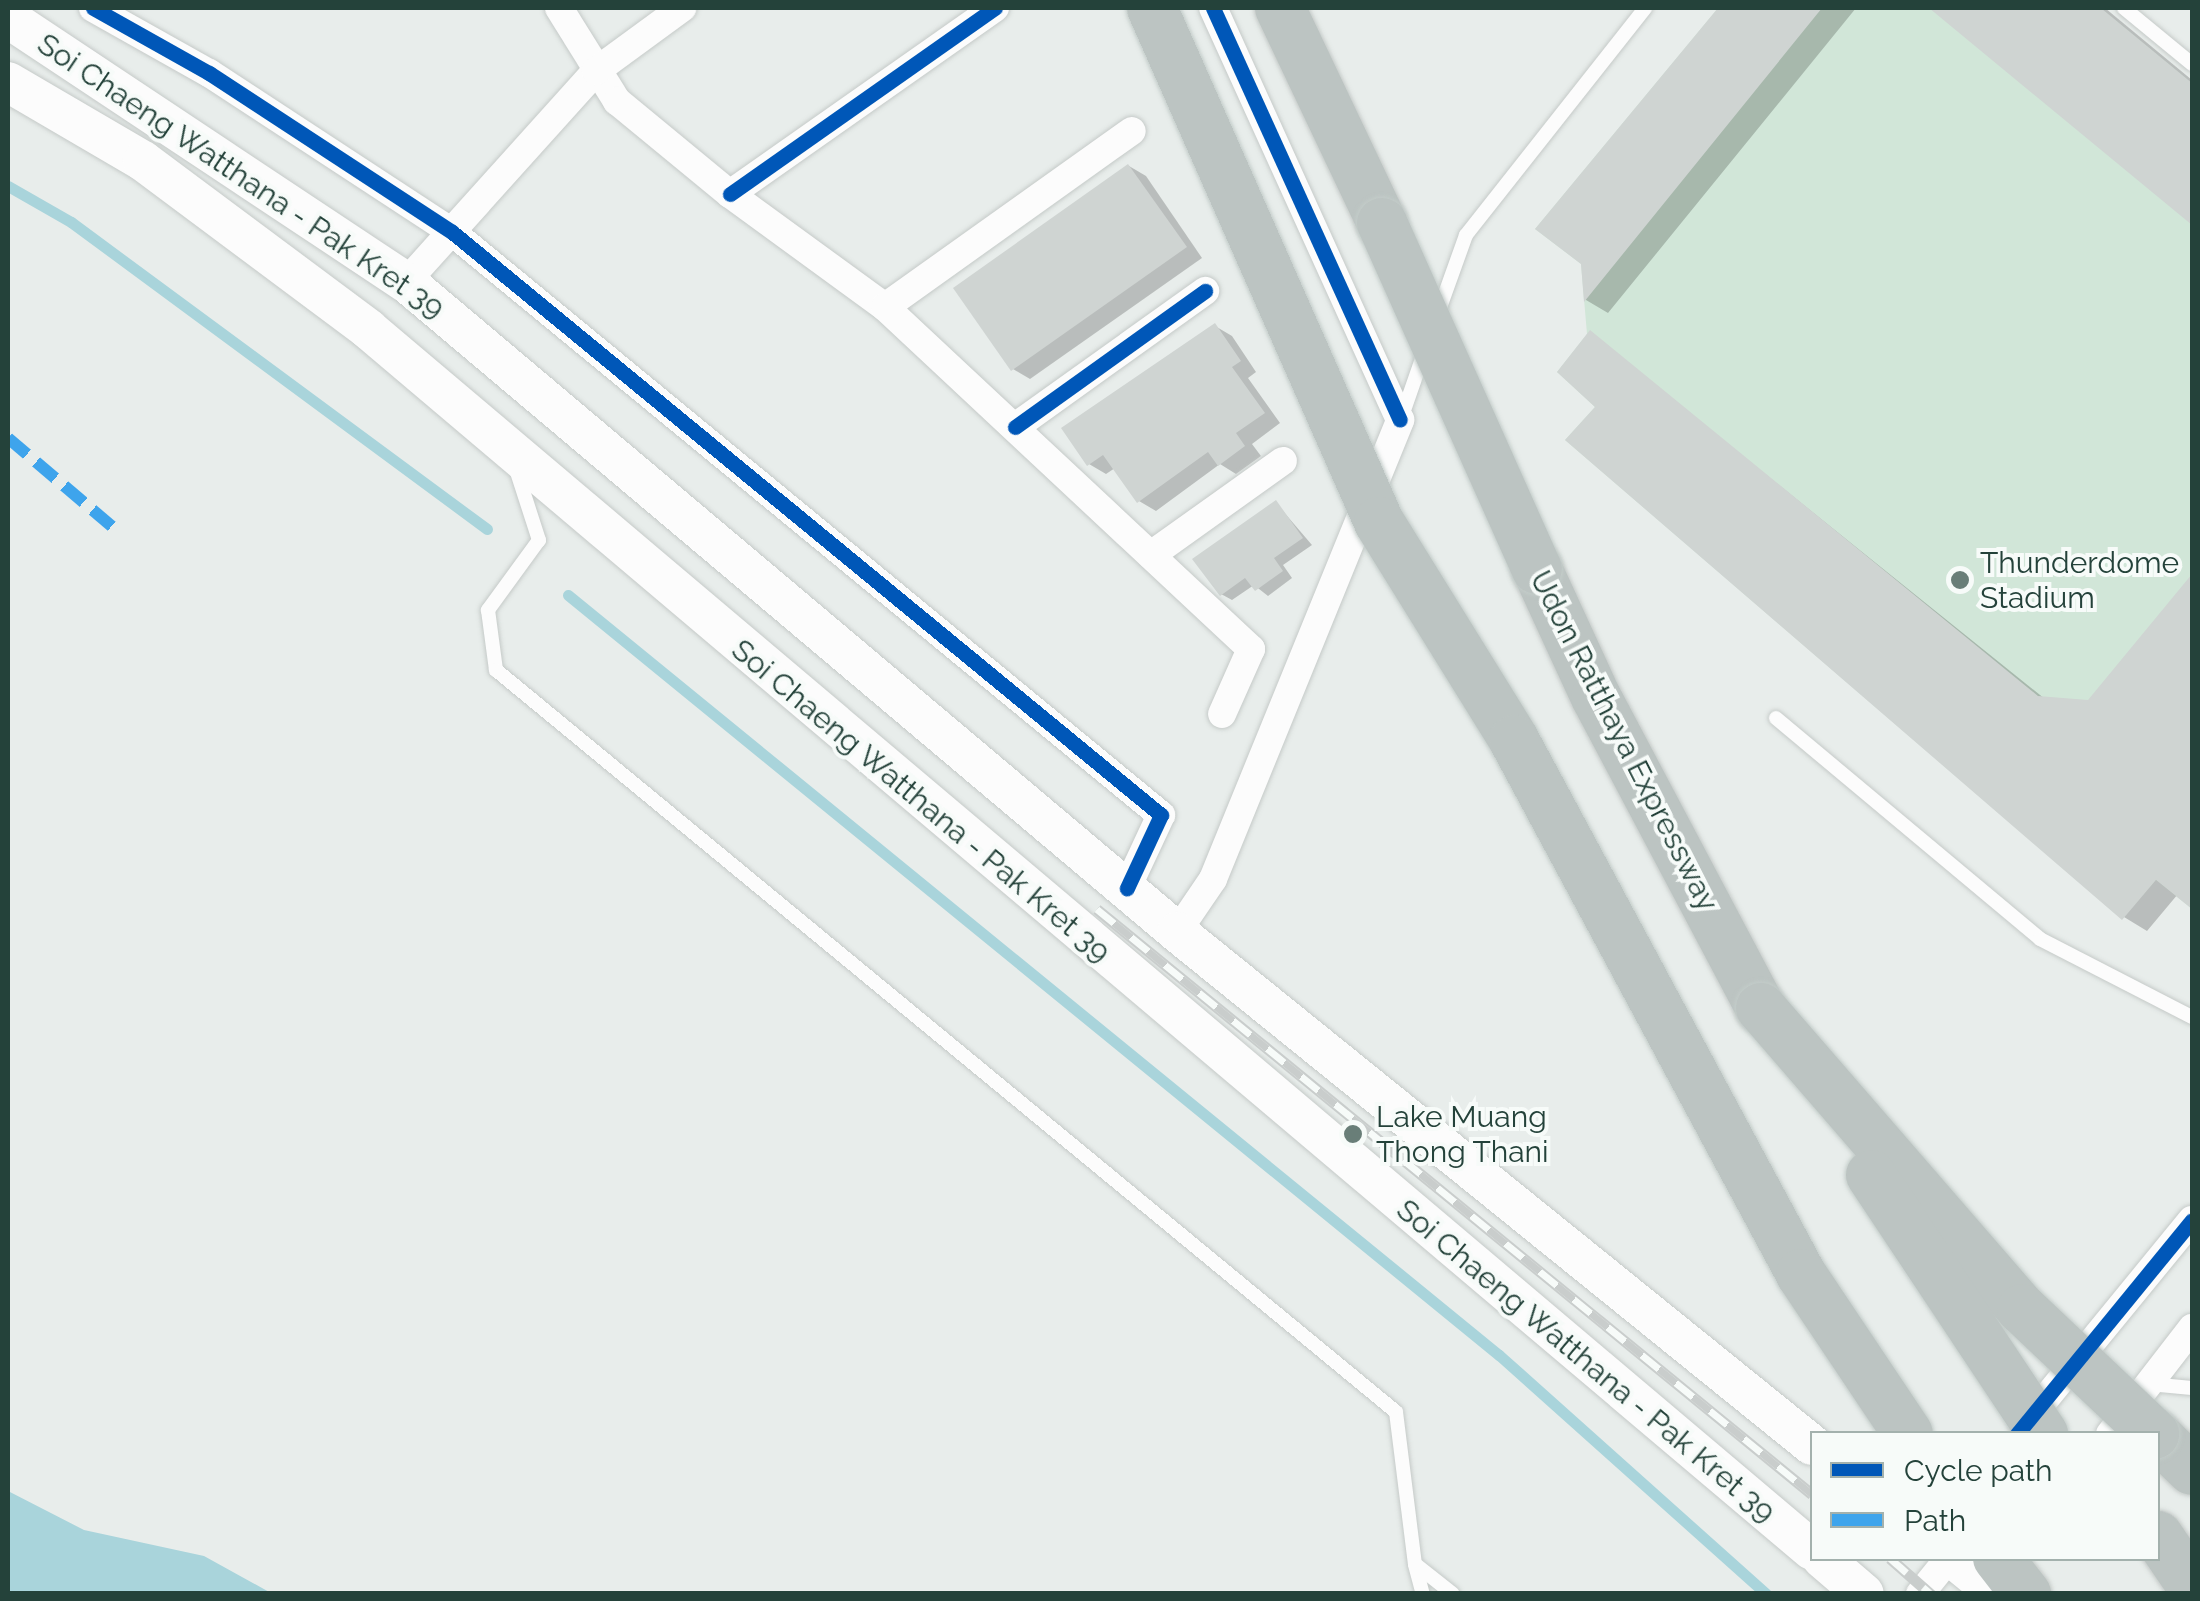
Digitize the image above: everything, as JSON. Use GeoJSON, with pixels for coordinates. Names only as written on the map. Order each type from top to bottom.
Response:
{"type":"FeatureCollection","features":[{"type":"Feature","properties":{"kind":"highway"},"geometry":{"type":"LineString","coordinates":[[1152,8],[1379,522],[1514,740],[1801,1274],[1906,1431]]}},
{"type":"Feature","properties":{"kind":"highway","name":"Udon Ratthaya Expressway"},"geometry":{"type":"LineString","coordinates":[[1280,8],[1596,697],[1761,1008],[2042,1431]]}},
{"type":"Feature","properties":{"kind":"highway"},"geometry":{"type":"LineString","coordinates":[[1761,1008],[2022,1310],[2152,1431]]}},
{"type":"Feature","properties":{"kind":"highway"},"geometry":{"type":"LineString","coordinates":[[2160,1439],[2192,1470]]}},
{"type":"Feature","properties":{"kind":"highway"},"geometry":{"type":"LineString","coordinates":[[2160,1539],[2192,1586]]}},
{"type":"Feature","properties":{"kind":"highway"},"geometry":{"type":"LineString","coordinates":[[2000,1561],[2026,1594]]}},
{"type":"Feature","properties":{"kind":"highway"},"geometry":{"type":"LineString","coordinates":[[2142,1561],[2168,1594]]}},
{"type":"Feature","properties":{"kind":"main road","name":"Soi Chaeng Watthana - Pak Kret 39"},"geometry":{"type":"LineString","coordinates":[[8,18],[406,282],[1177,932],[1810,1443]]}},
{"type":"Feature","properties":{"kind":"main road","name":"Soi Chaeng Watthana - Pak Kret 39"},"geometry":{"type":"LineString","coordinates":[[8,82],[143,161],[368,329],[1810,1548]]}},
{"type":"Feature","properties":{"kind":"main road"},"geometry":{"type":"LineString","coordinates":[[1826,1561],[1864,1594]]}},
{"type":"Feature","properties":{"kind":"main road"},"geometry":{"type":"LineString","coordinates":[[1955,1561],[1996,1594]]}},
{"type":"Feature","properties":{"kind":"street"},"geometry":{"type":"LineString","coordinates":[[93,8],[209,73],[452,232],[1161,814],[1127,888]]}},
{"type":"Feature","properties":{"kind":"street"},"geometry":{"type":"LineString","coordinates":[[560,8],[596,72],[618,101],[730,194],[885,306],[1251,649],[1222,714]]}},
{"type":"Feature","properties":{"kind":"street"},"geometry":{"type":"LineString","coordinates":[[406,282],[596,72],[682,8]]}},
{"type":"Feature","properties":{"kind":"street"},"geometry":{"type":"LineString","coordinates":[[730,194],[995,8]]}},
{"type":"Feature","properties":{"kind":"street"},"geometry":{"type":"LineString","coordinates":[[1177,932],[1213,879],[1400,420],[1213,8]]}},
{"type":"Feature","properties":{"kind":"street"},"geometry":{"type":"LineString","coordinates":[[885,306],[1132,132]]}},
{"type":"Feature","properties":{"kind":"street"},"geometry":{"type":"LineString","coordinates":[[1015,427],[1206,292]]}},
{"type":"Feature","properties":{"kind":"street"},"geometry":{"type":"LineString","coordinates":[[1151,555],[1283,461]]}},
{"type":"Feature","properties":{"kind":"street"},"geometry":{"type":"LineString","coordinates":[[2019,1431],[2192,1220]]}},
{"type":"Feature","properties":{"kind":"street"},"geometry":{"type":"LineString","coordinates":[[2112,1431],[2192,1328]]}},
{"type":"Feature","properties":{"kind":"street"},"geometry":{"type":"LineString","coordinates":[[1920,1594],[1948,1561]]}},
{"type":"Feature","properties":{"kind":"lane"},"geometry":{"type":"LineString","coordinates":[[1400,420],[1466,234],[1644,8]]}},
{"type":"Feature","properties":{"kind":"lane"},"geometry":{"type":"LineString","coordinates":[[2124,8],[2192,64]]}},
{"type":"Feature","properties":{"kind":"lane"},"geometry":{"type":"LineString","coordinates":[[510,450],[539,540],[488,610],[496,670],[1396,1412],[1415,1564],[1423,1594]]}},
{"type":"Feature","properties":{"kind":"lane"},"geometry":{"type":"LineString","coordinates":[[1776,718],[2040,939],[2192,1017]]}},
{"type":"Feature","properties":{"kind":"lane"},"geometry":{"type":"LineString","coordinates":[[2149,1384],[2192,1388]]}},
{"type":"Feature","properties":{"kind":"lane"},"geometry":{"type":"LineString","coordinates":[[1415,1564],[1453,1594]]}},
{"type":"Feature","properties":{"kind":"green space","name":"Thunderdome Stadium"},"geometry":{"type":"Polygon","coordinates":[[[1718,8],[2101,8],[2192,83],[2192,720],[2140,784],[2192,825],[2192,909],[2156,880],[2122,919],[1565,440],[1595,407],[1557,372],[1587,334],[1581,264],[1535,229],[1718,8]]]}},
{"type":"Feature","properties":{"kind":"water"},"geometry":{"type":"Polygon","coordinates":[[[8,1491],[84,1530],[204,1556],[271,1593],[8,1593],[8,1491]]]}},
{"type":"Feature","properties":{"kind":"building"},"geometry":{"type":"Polygon","coordinates":[[[1718,8],[1822,8],[1584,302],[1581,264],[1535,229],[1718,8]]]}},
{"type":"Feature","properties":{"kind":"building"},"geometry":{"type":"Polygon","coordinates":[[[1929,8],[2101,8],[2192,83],[2192,225],[1929,8]]]}},
{"type":"Feature","properties":{"kind":"building"},"geometry":{"type":"Polygon","coordinates":[[[1128,164],[1187,247],[1011,371],[953,288],[1128,164]]]}},
{"type":"Feature","properties":{"kind":"building"},"geometry":{"type":"Polygon","coordinates":[[[1215,323],[1241,361],[1232,367],[1265,413],[1236,433],[1245,446],[1218,466],[1208,452],[1137,503],[1103,455],[1087,466],[1061,428],[1215,323]]]}},
{"type":"Feature","properties":{"kind":"building"},"geometry":{"type":"Polygon","coordinates":[[[1590,330],[2038,696],[2088,700],[2192,574],[2192,909],[2156,880],[2122,920],[1565,440],[1595,407],[1557,372],[1590,330]]]}},
{"type":"Feature","properties":{"kind":"building"},"geometry":{"type":"Polygon","coordinates":[[[1276,500],[1303,538],[1274,558],[1283,571],[1255,591],[1245,578],[1220,596],[1192,559],[1276,500]]]}},
{"type":"Feature","properties":{"kind":"waterway"},"geometry":{"type":"LineString","coordinates":[[8,186],[71,222],[487,529]]}},
{"type":"Feature","properties":{"kind":"waterway"},"geometry":{"type":"LineString","coordinates":[[568,595],[1499,1355],[1766,1594]]}},
{"type":"Feature","properties":{"kind":"railway"},"geometry":{"type":"LineString","coordinates":[[1097,909],[1810,1492]]}},
{"type":"Feature","properties":{"kind":"railway"},"geometry":{"type":"LineString","coordinates":[[1893,1561],[1931,1594]]}},
{"type":"Feature","properties":{"kind":"marked path"},"geometry":{"type":"LineString","coordinates":[[8,438],[116,530]]}},
{"type":"Feature","properties":{"kind":"cycle path"},"geometry":{"type":"LineString","coordinates":[[93,8],[209,73],[452,232],[1161,815],[1127,888]]}},
{"type":"Feature","properties":{"kind":"cycle path"},"geometry":{"type":"LineString","coordinates":[[730,194],[995,8]]}},
{"type":"Feature","properties":{"kind":"cycle path"},"geometry":{"type":"LineString","coordinates":[[1213,8],[1400,420]]}},
{"type":"Feature","properties":{"kind":"cycle path"},"geometry":{"type":"LineString","coordinates":[[1015,427],[1205,291]]}},
{"type":"Feature","properties":{"kind":"cycle path"},"geometry":{"type":"LineString","coordinates":[[2019,1431],[2192,1220]]}},
{"type":"Feature","properties":{"kind":"place","name":"Thunderdome Stadium"},"geometry":{"type":"Point","coordinates":[1960,580]}},
{"type":"Feature","properties":{"kind":"place","name":"Lake Muang Thong Thani"},"geometry":{"type":"Point","coordinates":[1353,1134]}}]}
